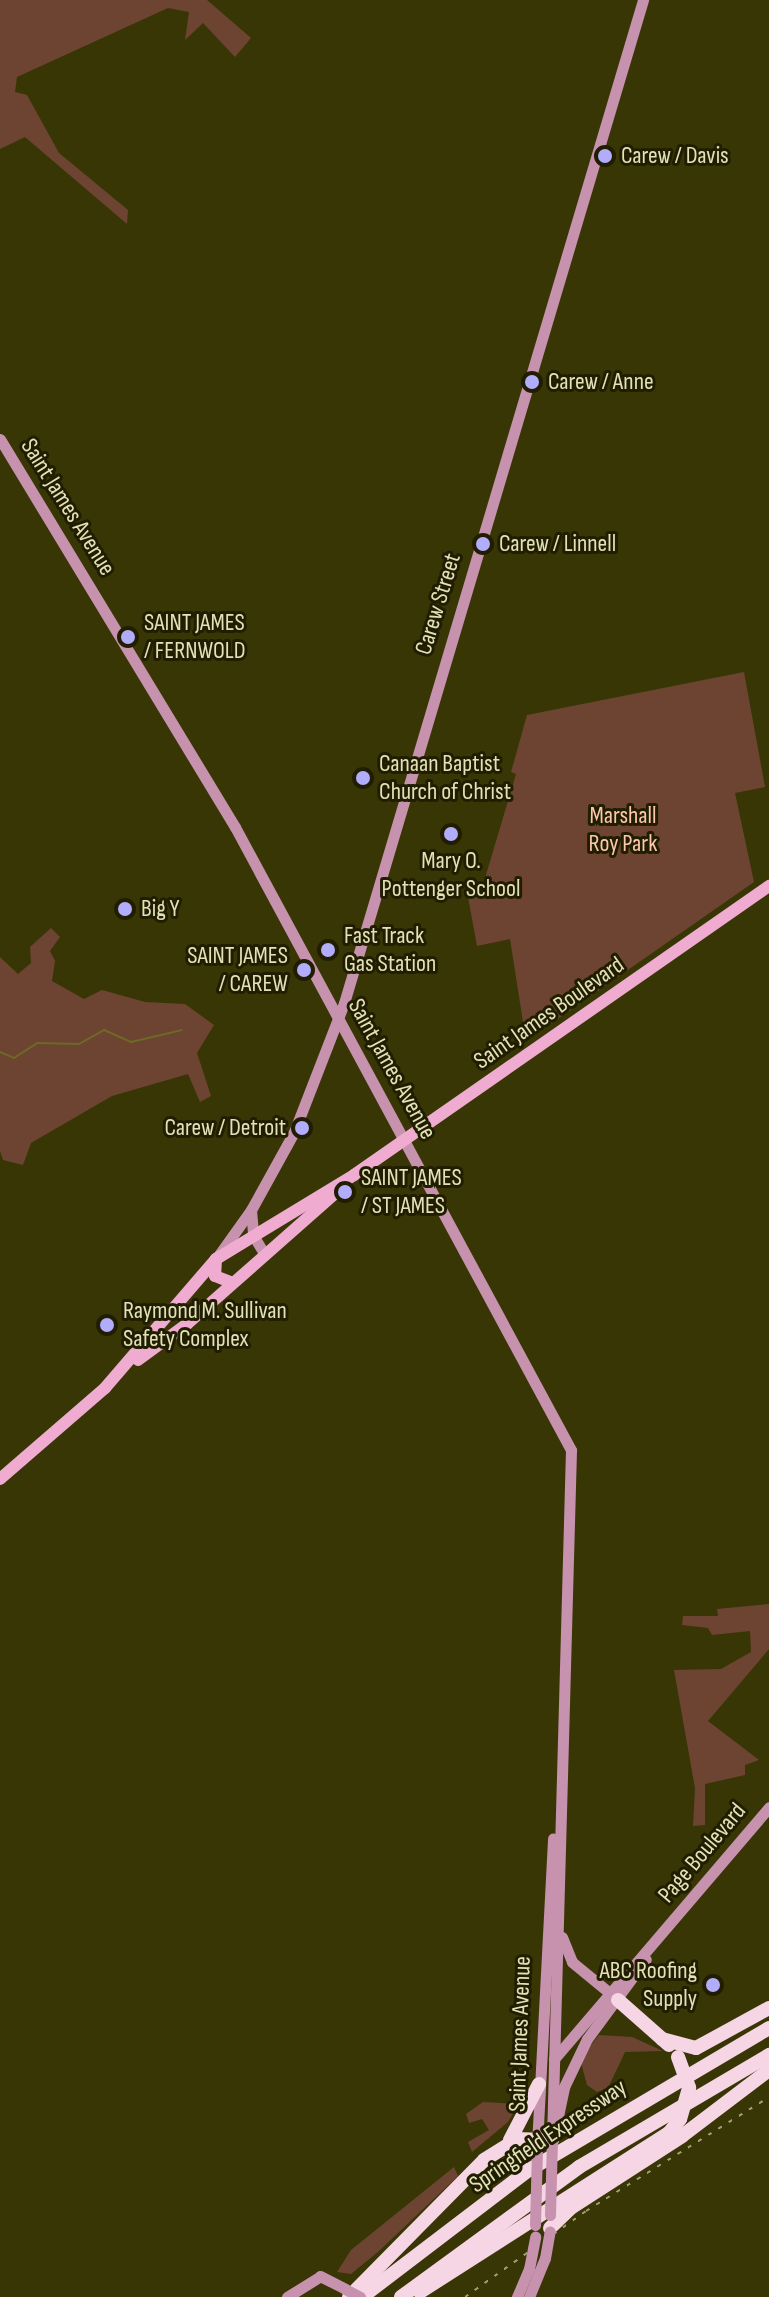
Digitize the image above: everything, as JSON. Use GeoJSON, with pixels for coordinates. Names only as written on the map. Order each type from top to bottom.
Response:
{"type":"FeatureCollection","features":[{"type":"Feature","properties":{"kind":"highway"},"geometry":{"type":"LineString","coordinates":[[413,2297],[669,2133],[680,2119],[689,2088],[678,2057],[613,1996]]}},
{"type":"Feature","properties":{"kind":"highway"},"geometry":{"type":"LineString","coordinates":[[662,2039],[696,2048],[769,2008]]}},
{"type":"Feature","properties":{"kind":"highway","name":"Springfield Expressway"},"geometry":{"type":"LineString","coordinates":[[361,2297],[529,2170],[769,2028]]}},
{"type":"Feature","properties":{"kind":"highway","name":"Springfield Expressway"},"geometry":{"type":"LineString","coordinates":[[401,2297],[579,2167],[769,2055]]}},
{"type":"Feature","properties":{"kind":"highway"},"geometry":{"type":"LineString","coordinates":[[544,2227],[682,2136],[769,2070]]}},
{"type":"Feature","properties":{"kind":"highway"},"geometry":{"type":"LineString","coordinates":[[347,2293],[452,2190],[508,2142],[525,2120],[539,2084]]}},
{"type":"Feature","properties":{"kind":"highway"},"geometry":{"type":"LineString","coordinates":[[508,2142],[542,2142]]}},
{"type":"Feature","properties":{"kind":"main road","name":"Carew Street"},"geometry":{"type":"LineString","coordinates":[[117,1375],[216,1259],[251,1210],[294,1132],[339,1019],[643,0]]}},
{"type":"Feature","properties":{"kind":"main road","name":"Saint James Avenue"},"geometry":{"type":"LineString","coordinates":[[0,439],[202,769],[406,1139],[571,1450],[553,2059],[542,2142],[544,2227],[517,2297]]}},
{"type":"Feature","properties":{"kind":"main road","name":"Saint James Boulevard"},"geometry":{"type":"LineString","coordinates":[[216,1259],[354,1175],[769,886]]}},
{"type":"Feature","properties":{"kind":"main road","name":"Saint James Boulevard"},"geometry":{"type":"LineString","coordinates":[[265,1255],[354,1175]]}},
{"type":"Feature","properties":{"kind":"main road"},"geometry":{"type":"LineString","coordinates":[[251,1210],[253,1235],[265,1255]]}},
{"type":"Feature","properties":{"kind":"main road","name":"Carew Street"},"geometry":{"type":"LineString","coordinates":[[0,1479],[117,1375],[265,1255]]}},
{"type":"Feature","properties":{"kind":"main road"},"geometry":{"type":"LineString","coordinates":[[216,1259],[215,1276],[233,1283]]}},
{"type":"Feature","properties":{"kind":"main road","name":"Saint James Avenue"},"geometry":{"type":"LineString","coordinates":[[529,2297],[545,2258],[539,2084],[549,1877],[561,1770]]}},
{"type":"Feature","properties":{"kind":"main road","name":"Page Boulevard"},"geometry":{"type":"LineString","coordinates":[[539,2084],[553,2059],[613,1996],[769,1807]]}},
{"type":"Feature","properties":{"kind":"main road"},"geometry":{"type":"LineString","coordinates":[[557,1915],[564,1948],[572,1962],[613,1996]]}},
{"type":"Feature","properties":{"kind":"main road","name":"Page Boulevard"},"geometry":{"type":"LineString","coordinates":[[542,2142],[571,2068],[613,1996]]}},
{"type":"Feature","properties":{"kind":"main road"},"geometry":{"type":"LineString","coordinates":[[287,2297],[320,2276],[347,2293],[361,2297]]}},
{"type":"Feature","properties":{"kind":"green space"},"geometry":{"type":"Polygon","coordinates":[[[0,0],[207,0],[251,38],[235,57],[203,23],[185,40],[189,12],[168,8],[17,77],[15,92],[27,95],[59,153],[128,210],[127,224],[25,137],[0,149],[0,0]]]}},
{"type":"Feature","properties":{"kind":"green space","name":"Marshall Roy Park"},"geometry":{"type":"Polygon","coordinates":[[[744,672],[765,787],[735,793],[754,882],[526,1041],[510,939],[477,946],[468,897],[480,895],[516,774],[511,772],[527,715],[744,672]]]}},
{"type":"Feature","properties":{"kind":"green space"},"geometry":{"type":"Polygon","coordinates":[[[51,928],[60,937],[50,951],[55,961],[52,981],[84,999],[102,990],[145,1002],[185,1004],[214,1025],[197,1053],[211,1096],[200,1102],[188,1074],[112,1096],[31,1143],[23,1165],[3,1160],[0,1151],[0,957],[18,974],[31,963],[30,947],[51,928]]]}},
{"type":"Feature","properties":{"kind":"green space"},"geometry":{"type":"Polygon","coordinates":[[[769,1604],[769,1649],[708,1721],[759,1760],[745,1765],[745,1775],[705,1784],[705,1825],[693,1826],[695,1788],[674,1670],[721,1669],[751,1652],[750,1631],[712,1635],[708,1628],[682,1625],[683,1616],[718,1616],[717,1609],[769,1604]]]}},
{"type":"Feature","properties":{"kind":"green space"},"geometry":{"type":"Polygon","coordinates":[[[599,2035],[632,2037],[663,2051],[625,2052],[608,2088],[597,2092],[587,2085],[580,2059],[599,2035]]]}},
{"type":"Feature","properties":{"kind":"green space"},"geometry":{"type":"Polygon","coordinates":[[[483,2102],[519,2104],[508,2122],[472,2152],[468,2142],[489,2130],[482,2119],[469,2123],[466,2114],[483,2102]]]}},
{"type":"Feature","properties":{"kind":"green space"},"geometry":{"type":"Polygon","coordinates":[[[454,2167],[458,2176],[379,2251],[351,2274],[337,2272],[351,2250],[454,2167]]]}},
{"type":"Feature","properties":{"kind":"waterway"},"geometry":{"type":"LineString","coordinates":[[0,1052],[14,1058],[37,1043],[79,1044],[104,1030],[131,1042],[182,1030]]}},
{"type":"Feature","properties":{"kind":"railway"},"geometry":{"type":"LineString","coordinates":[[465,2297],[586,2211],[769,2097]]}},
{"type":"Feature","properties":{"kind":"place","name":"Carew / Davis"},"geometry":{"type":"Point","coordinates":[605,156]}},
{"type":"Feature","properties":{"kind":"place","name":"Carew / Anne"},"geometry":{"type":"Point","coordinates":[532,382]}},
{"type":"Feature","properties":{"kind":"place","name":"Carew / Linnell"},"geometry":{"type":"Point","coordinates":[483,544]}},
{"type":"Feature","properties":{"kind":"place","name":"SAINT JAMES / FERNWOLD"},"geometry":{"type":"Point","coordinates":[128,637]}},
{"type":"Feature","properties":{"kind":"place","name":"Canaan Baptist Church of Christ"},"geometry":{"type":"Point","coordinates":[363,778]}},
{"type":"Feature","properties":{"kind":"place","name":"Mary O. Pottenger School"},"geometry":{"type":"Point","coordinates":[451,834]}},
{"type":"Feature","properties":{"kind":"place","name":"Big Y"},"geometry":{"type":"Point","coordinates":[125,909]}},
{"type":"Feature","properties":{"kind":"place","name":"Fast Track Gas Station"},"geometry":{"type":"Point","coordinates":[328,950]}},
{"type":"Feature","properties":{"kind":"place","name":"SAINT JAMES / CAREW"},"geometry":{"type":"Point","coordinates":[304,970]}},
{"type":"Feature","properties":{"kind":"place","name":"Carew / Detroit"},"geometry":{"type":"Point","coordinates":[302,1128]}},
{"type":"Feature","properties":{"kind":"place","name":"SAINT JAMES / ST JAMES"},"geometry":{"type":"Point","coordinates":[345,1192]}},
{"type":"Feature","properties":{"kind":"place","name":"Raymond M. Sullivan Safety Complex"},"geometry":{"type":"Point","coordinates":[107,1325]}},
{"type":"Feature","properties":{"kind":"place","name":"ABC Roofing Supply"},"geometry":{"type":"Point","coordinates":[713,1985]}}]}
